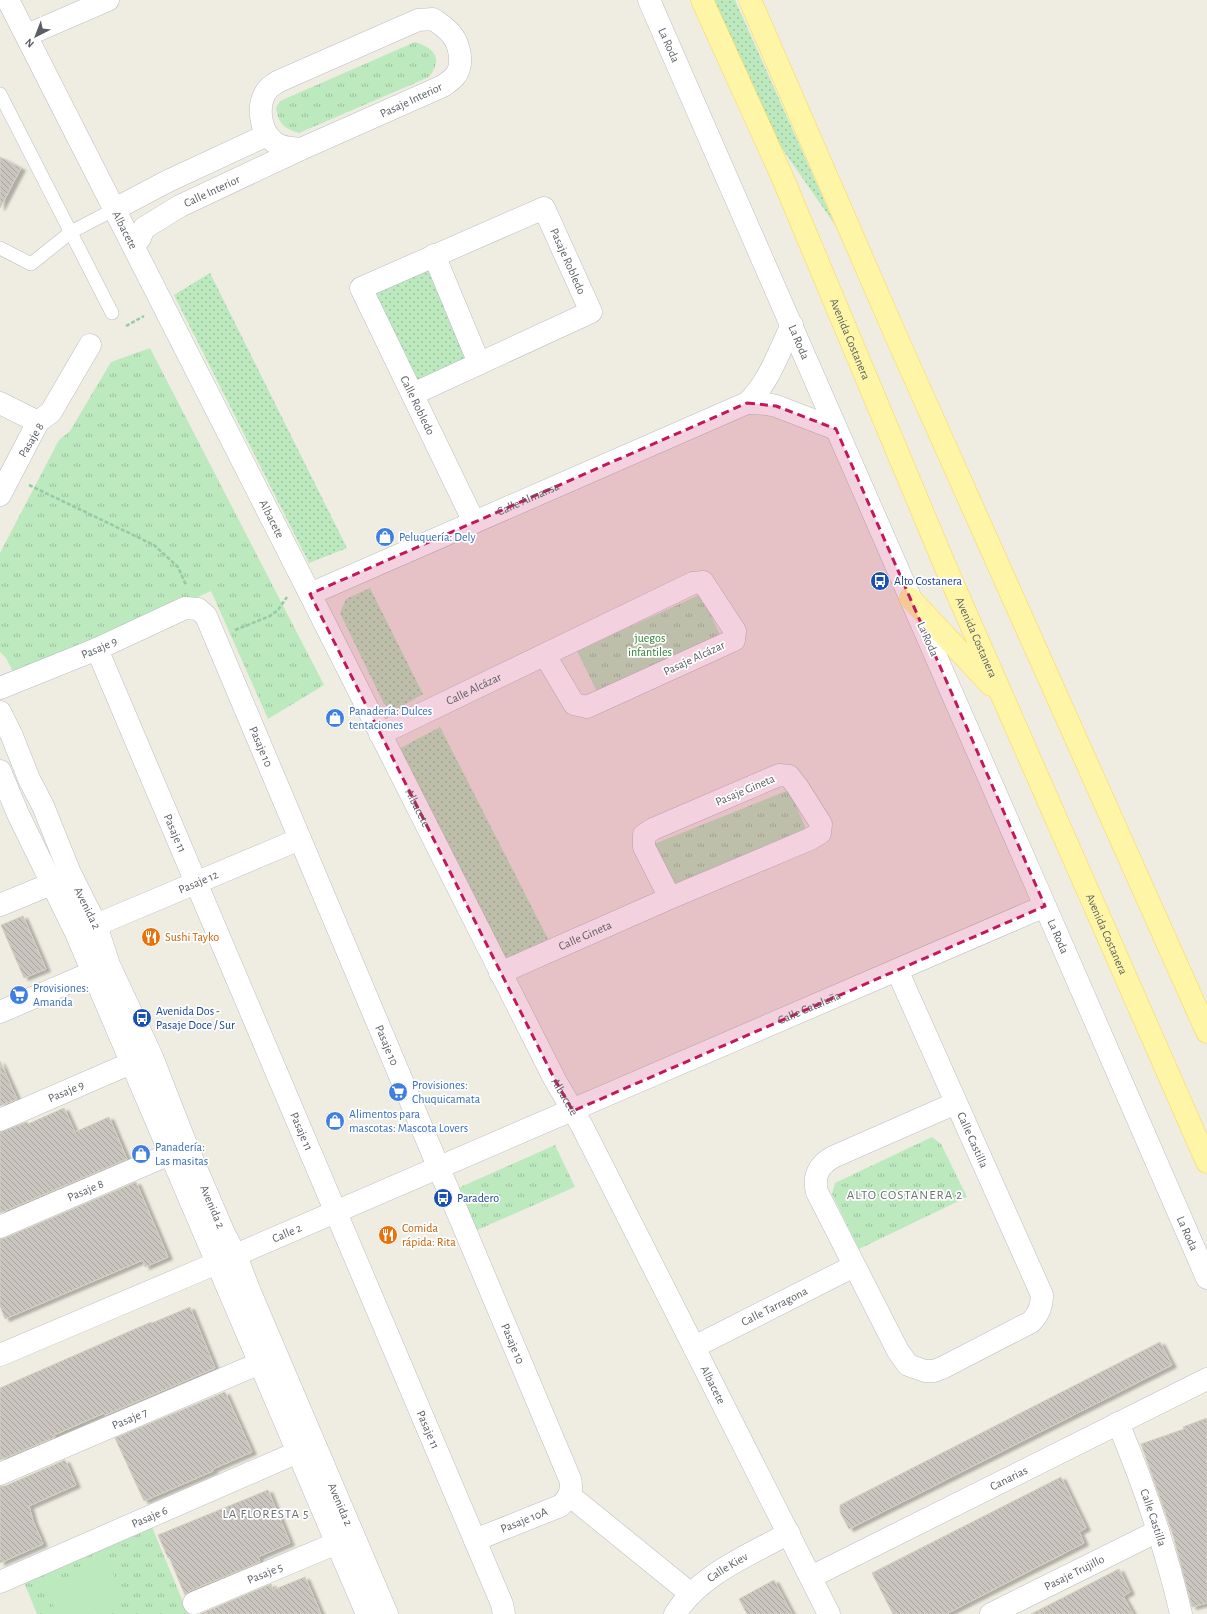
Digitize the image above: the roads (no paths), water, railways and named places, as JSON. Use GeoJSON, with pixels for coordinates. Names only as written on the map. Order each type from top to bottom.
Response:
{"type":"FeatureCollection","features":[{"type":"Feature","properties":{"kind":"main road","name":"Avenida Costanera"},"geometry":{"type":"LineString","coordinates":[[702,0],[781,174],[943,561],[1207,1162]]}},
{"type":"Feature","properties":{"kind":"main road"},"geometry":{"type":"LineString","coordinates":[[750,0],[899,343],[1207,1032]]}},
{"type":"Feature","properties":{"kind":"main road"},"geometry":{"type":"LineString","coordinates":[[910,598],[967,658],[1004,700]]}},
{"type":"Feature","properties":{"kind":"street","name":"Albacete"},"geometry":{"type":"LineString","coordinates":[[8,0],[308,589],[500,973],[555,1080],[573,1111],[829,1614]]}},
{"type":"Feature","properties":{"kind":"street"},"geometry":{"type":"LineString","coordinates":[[27,35],[108,0]]}},
{"type":"Feature","properties":{"kind":"street","name":"La Roda"},"geometry":{"type":"LineString","coordinates":[[649,0],[1207,1278]]}},
{"type":"Feature","properties":{"kind":"street","name":"Pasaje Interior"},"geometry":{"type":"LineString","coordinates":[[267,135],[262,121],[261,108],[269,88],[277,82],[418,20],[433,19],[445,27],[454,36],[459,52],[460,65],[456,76],[443,86],[301,149]]}},
{"type":"Feature","properties":{"kind":"street"},"geometry":{"type":"LineString","coordinates":[[115,209],[166,182],[267,135],[275,143],[286,147],[301,149]]}},
{"type":"Feature","properties":{"kind":"street","name":"Calle Interior"},"geometry":{"type":"LineString","coordinates":[[134,246],[140,238],[144,228],[180,206],[301,149]]}},
{"type":"Feature","properties":{"kind":"street","name":"Pasaje Robledo"},"geometry":{"type":"LineString","coordinates":[[361,288],[544,208],[590,312],[412,394]]}},
{"type":"Feature","properties":{"kind":"street"},"geometry":{"type":"LineString","coordinates":[[434,255],[478,363]]}},
{"type":"Feature","properties":{"kind":"street","name":"Calle Robledo"},"geometry":{"type":"LineString","coordinates":[[361,288],[474,522]]}},
{"type":"Feature","properties":{"kind":"street","name":"Calle Almansa"},"geometry":{"type":"LineString","coordinates":[[308,589],[474,522],[746,403],[753,397],[764,382],[792,325]]}},
{"type":"Feature","properties":{"kind":"street","name":"Pasaje 8"},"geometry":{"type":"LineString","coordinates":[[0,495],[38,422],[54,407],[90,345]]}},
{"type":"Feature","properties":{"kind":"street"},"geometry":{"type":"LineString","coordinates":[[0,403],[38,422]]}},
{"type":"Feature","properties":{"kind":"street","name":"Calle Almansa"},"geometry":{"type":"LineString","coordinates":[[746,403],[776,406],[836,429]]}},
{"type":"Feature","properties":{"kind":"street","name":"Pasaje Alcázar"},"geometry":{"type":"LineString","coordinates":[[703,582],[734,631],[734,640],[587,707],[574,704],[545,654],[693,583],[703,582]]}},
{"type":"Feature","properties":{"kind":"street","name":"Pasaje 9"},"geometry":{"type":"LineString","coordinates":[[0,688],[97,649],[186,608],[198,609]]}},
{"type":"Feature","properties":{"kind":"street","name":"Pasaje 10"},"geometry":{"type":"LineString","coordinates":[[198,609],[206,616],[570,1479],[572,1484],[569,1495]]}},
{"type":"Feature","properties":{"kind":"street","name":"Pasaje 11"},"geometry":{"type":"LineString","coordinates":[[97,649],[502,1604],[504,1614]]}},
{"type":"Feature","properties":{"kind":"street","name":"Calle Alcázar"},"geometry":{"type":"LineString","coordinates":[[380,734],[545,654]]}},
{"type":"Feature","properties":{"kind":"street","name":"Avenida 2"},"geometry":{"type":"LineString","coordinates":[[0,712],[12,736],[29,779],[43,806],[70,873],[96,925],[110,965],[152,1057],[187,1147],[224,1233],[226,1260],[260,1363],[367,1614]]}},
{"type":"Feature","properties":{"kind":"street","name":"Pasaje Gineta"},"geometry":{"type":"LineString","coordinates":[[779,775],[789,776],[821,824],[820,833],[810,839],[670,898],[644,847],[644,835],[653,829],[779,775]]}},
{"type":"Feature","properties":{"kind":"street"},"geometry":{"type":"LineString","coordinates":[[2,783],[29,779]]}},
{"type":"Feature","properties":{"kind":"street","name":"Avenida 2"},"geometry":{"type":"LineString","coordinates":[[2,783],[76,933],[170,1154],[226,1260],[250,1292],[387,1614]]}},
{"type":"Feature","properties":{"kind":"street","name":"Pasaje 12"},"geometry":{"type":"LineString","coordinates":[[96,925],[300,840]]}},
{"type":"Feature","properties":{"kind":"street"},"geometry":{"type":"LineString","coordinates":[[0,905],[51,884]]}},
{"type":"Feature","properties":{"kind":"street","name":"Calle Gineta"},"geometry":{"type":"LineString","coordinates":[[500,973],[670,898]]}},
{"type":"Feature","properties":{"kind":"street","name":"Calle Cataluña"},"geometry":{"type":"LineString","coordinates":[[573,1111],[1045,906]]}},
{"type":"Feature","properties":{"kind":"street","name":"Calle Castilla"},"geometry":{"type":"LineString","coordinates":[[854,1266],[898,1351],[908,1365],[925,1371],[942,1368],[1024,1326],[1036,1317],[1042,1303],[1039,1288],[897,970]]}},
{"type":"Feature","properties":{"kind":"street"},"geometry":{"type":"LineString","coordinates":[[0,1012],[92,972]]}},
{"type":"Feature","properties":{"kind":"street","name":"Pasaje 9"},"geometry":{"type":"LineString","coordinates":[[0,1120],[132,1063]]}},
{"type":"Feature","properties":{"kind":"street"},"geometry":{"type":"LineString","coordinates":[[854,1266],[817,1192],[815,1178],[817,1172],[821,1166],[832,1157],[956,1103]]}},
{"type":"Feature","properties":{"kind":"street","name":"Calle 2"},"geometry":{"type":"LineString","coordinates":[[0,1355],[573,1111]]}},
{"type":"Feature","properties":{"kind":"street","name":"Pasaje 8"},"geometry":{"type":"LineString","coordinates":[[0,1227],[170,1154]]}},
{"type":"Feature","properties":{"kind":"street","name":"Calle Tarragona"},"geometry":{"type":"LineString","coordinates":[[694,1347],[854,1266]]}},
{"type":"Feature","properties":{"kind":"street","name":"Pasaje 7"},"geometry":{"type":"LineString","coordinates":[[0,1474],[260,1363]]}},
{"type":"Feature","properties":{"kind":"street","name":"Canarias"},"geometry":{"type":"LineString","coordinates":[[811,1577],[1207,1379]]}},
{"type":"Feature","properties":{"kind":"street","name":"Calle Castilla"},"geometry":{"type":"LineString","coordinates":[[1118,1423],[1158,1531],[1181,1614]]}},
{"type":"Feature","properties":{"kind":"street","name":"Pasaje 6"},"geometry":{"type":"LineString","coordinates":[[0,1582],[298,1452]]}},
{"type":"Feature","properties":{"kind":"street"},"geometry":{"type":"LineString","coordinates":[[569,1495],[691,1594]]}},
{"type":"Feature","properties":{"kind":"street","name":"Pasaje 10A"},"geometry":{"type":"LineString","coordinates":[[475,1540],[560,1506],[569,1495]]}},
{"type":"Feature","properties":{"kind":"street","name":"Pasaje Trujillo"},"geometry":{"type":"LineString","coordinates":[[991,1614],[1158,1531]]}},
{"type":"Feature","properties":{"kind":"street","name":"Calle Kiev"},"geometry":{"type":"LineString","coordinates":[[676,1614],[691,1594],[716,1574],[789,1533]]}},
{"type":"Feature","properties":{"kind":"street","name":"Pasaje 5"},"geometry":{"type":"LineString","coordinates":[[194,1603],[337,1543]]}},
{"type":"Feature","properties":{"kind":"lane"},"geometry":{"type":"LineString","coordinates":[[0,94],[72,232],[112,313]]}},
{"type":"Feature","properties":{"kind":"lane"},"geometry":{"type":"LineString","coordinates":[[0,248],[31,264],[72,232],[115,209]]}},
{"type":"Feature","properties":{"kind":"place","name":"Peluquería: Dely"},"geometry":{"type":"Point","coordinates":[385,537]}},
{"type":"Feature","properties":{"kind":"place","name":"Alto Costanera"},"geometry":{"type":"Point","coordinates":[880,581]}},
{"type":"Feature","properties":{"kind":"place","name":"Panadería: Dulces tentaciones"},"geometry":{"type":"Point","coordinates":[335,718]}},
{"type":"Feature","properties":{"kind":"place","name":"Sushi Tayko"},"geometry":{"type":"Point","coordinates":[151,937]}},
{"type":"Feature","properties":{"kind":"place","name":"Provisiones: Amanda"},"geometry":{"type":"Point","coordinates":[19,995]}},
{"type":"Feature","properties":{"kind":"place","name":"Avenida Dos - Pasaje Doce / Sur"},"geometry":{"type":"Point","coordinates":[142,1018]}},
{"type":"Feature","properties":{"kind":"place","name":"Provisiones: Chuquicamata"},"geometry":{"type":"Point","coordinates":[398,1092]}},
{"type":"Feature","properties":{"kind":"place","name":"Alimentos para mascotas: Mascota Lovers"},"geometry":{"type":"Point","coordinates":[335,1121]}},
{"type":"Feature","properties":{"kind":"place","name":"Panadería: Las masitas"},"geometry":{"type":"Point","coordinates":[141,1154]}},
{"type":"Feature","properties":{"kind":"place","name":"Paradero"},"geometry":{"type":"Point","coordinates":[443,1198]}},
{"type":"Feature","properties":{"kind":"place","name":"Comida rápida: Rita"},"geometry":{"type":"Point","coordinates":[388,1235]}},
{"type":"Feature","properties":{"kind":"district","name":"ALTO COSTANERA 2"},"geometry":{"type":"Point","coordinates":[905,1194]}},
{"type":"Feature","properties":{"kind":"district","name":"LA FLORESTA 5"},"geometry":{"type":"Point","coordinates":[266,1513]}},
{"type":"Feature","properties":{"kind":"park label","name":"juegos infantiles"},"geometry":{"type":"Point","coordinates":[650,645]}}]}
